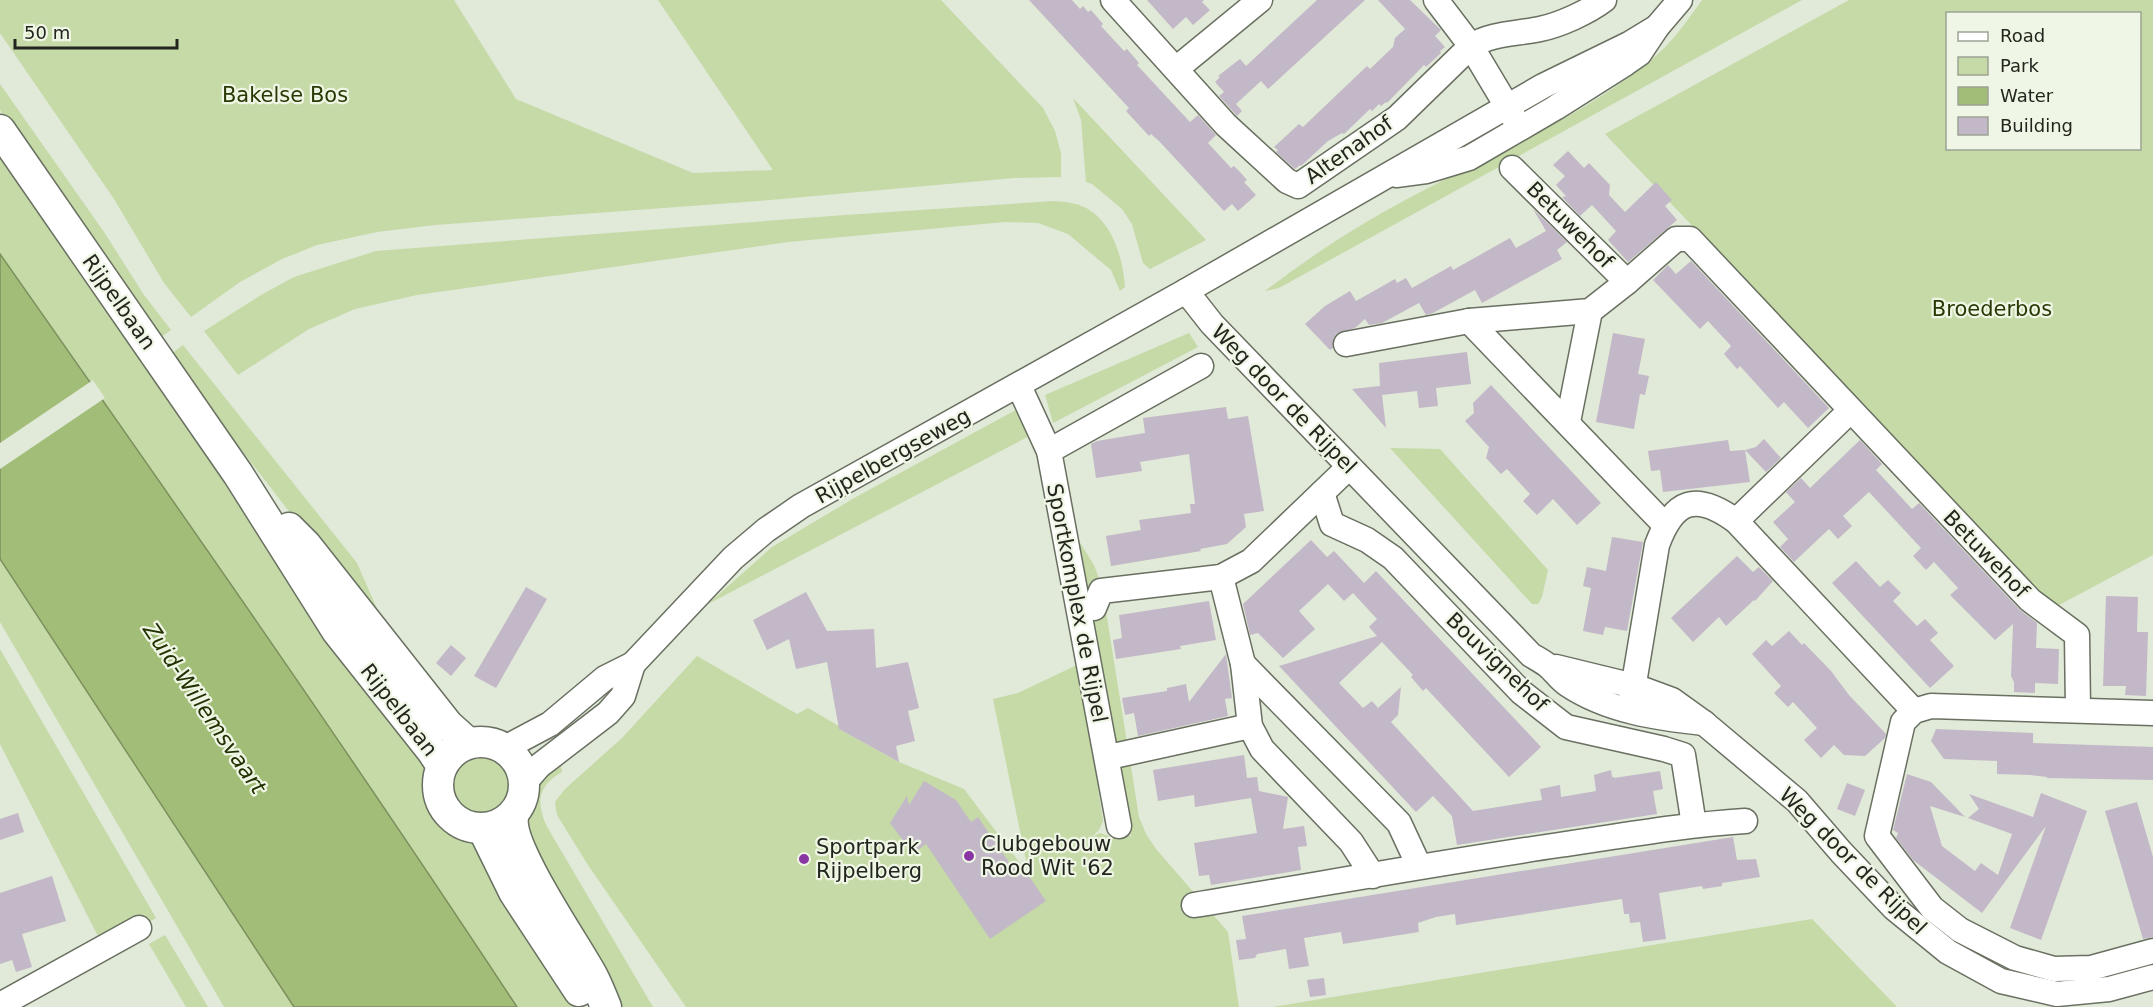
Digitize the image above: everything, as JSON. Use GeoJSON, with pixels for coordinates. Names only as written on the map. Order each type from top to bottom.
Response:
{"type":"FeatureCollection","features":[{"type":"Feature","properties":{"kind":"main road","name":"Rijpelbaan"},"geometry":{"type":"LineString","coordinates":[[0,130],[238,474],[337,631],[442,766]]}},
{"type":"Feature","properties":{"kind":"main road","name":"Rijpelbaan"},"geometry":{"type":"LineString","coordinates":[[238,474],[306,545],[448,725],[468,743]]}},
{"type":"Feature","properties":{"kind":"main road"},"geometry":{"type":"LineString","coordinates":[[513,817],[495,826],[483,828],[470,827],[458,822],[448,814],[441,804],[438,791],[438,778],[448,756],[457,748],[480,741],[505,748],[518,763],[525,782],[520,804],[513,817],[512,824],[516,839],[527,865],[594,979],[606,1007]]}},
{"type":"Feature","properties":{"kind":"main road"},"geometry":{"type":"LineString","coordinates":[[483,828],[514,892],[590,1007]]}},
{"type":"Feature","properties":{"kind":"street","name":"Altenahof"},"geometry":{"type":"LineString","coordinates":[[1113,0],[1226,125],[1287,181],[1298,186],[1397,118],[1471,46]]}},
{"type":"Feature","properties":{"kind":"street"},"geometry":{"type":"LineString","coordinates":[[1176,69],[1260,0]]}},
{"type":"Feature","properties":{"kind":"street"},"geometry":{"type":"LineString","coordinates":[[1436,0],[1471,46],[1520,128]]}},
{"type":"Feature","properties":{"kind":"street"},"geometry":{"type":"LineString","coordinates":[[1471,46],[1483,39],[1541,29],[1592,9],[1604,0]]}},
{"type":"Feature","properties":{"kind":"street"},"geometry":{"type":"LineString","coordinates":[[1385,176],[1426,171],[1469,158],[1520,128],[1639,54],[1657,27],[1680,0]]}},
{"type":"Feature","properties":{"kind":"street"},"geometry":{"type":"LineString","coordinates":[[1186,291],[1543,86],[1629,45],[1657,27]]}},
{"type":"Feature","properties":{"kind":"street","name":"Betuwehof"},"geometry":{"type":"LineString","coordinates":[[1512,168],[1627,282]]}},
{"type":"Feature","properties":{"kind":"street","name":"Betuwehof"},"geometry":{"type":"LineString","coordinates":[[1590,310],[1627,282],[1676,239],[1690,239],[2030,600],[2077,635],[2078,710]]}},
{"type":"Feature","properties":{"kind":"street","name":"Rijpelbergseweg"},"geometry":{"type":"LineString","coordinates":[[505,748],[550,724],[605,678],[633,664],[733,558],[766,530],[801,506],[1186,291]]}},
{"type":"Feature","properties":{"kind":"street","name":"Weg door de Rijpel"},"geometry":{"type":"LineString","coordinates":[[1186,291],[1212,324],[1531,655],[1548,665],[1566,683],[1604,703],[1630,712],[1704,723]]}},
{"type":"Feature","properties":{"kind":"street"},"geometry":{"type":"LineString","coordinates":[[1346,344],[1469,321],[1590,310],[1568,422]]}},
{"type":"Feature","properties":{"kind":"street"},"geometry":{"type":"LineString","coordinates":[[1469,321],[1664,524]]}},
{"type":"Feature","properties":{"kind":"street"},"geometry":{"type":"LineString","coordinates":[[1049,451],[1201,366]]}},
{"type":"Feature","properties":{"kind":"street","name":"Sportkomplex de Rijpel"},"geometry":{"type":"LineString","coordinates":[[1019,386],[1049,451],[1119,826]]}},
{"type":"Feature","properties":{"kind":"street"},"geometry":{"type":"LineString","coordinates":[[1736,521],[1850,411]]}},
{"type":"Feature","properties":{"kind":"street"},"geometry":{"type":"LineString","coordinates":[[1094,608],[1101,591],[1221,577],[1251,561],[1349,467]]}},
{"type":"Feature","properties":{"kind":"street","name":"Bouvignehof"},"geometry":{"type":"LineString","coordinates":[[1322,493],[1332,524],[1367,540],[1393,558],[1521,692],[1566,727],[1683,755],[1694,825]]}},
{"type":"Feature","properties":{"kind":"street"},"geometry":{"type":"LineString","coordinates":[[1630,712],[1657,545],[1664,524],[1676,509],[1700,502],[1718,508],[1736,521],[1914,711]]}},
{"type":"Feature","properties":{"kind":"street"},"geometry":{"type":"LineString","coordinates":[[1221,577],[1243,664],[1250,726],[1262,749],[1351,842],[1373,876]]}},
{"type":"Feature","properties":{"kind":"street","name":"Rijpelbergseweg"},"geometry":{"type":"LineString","coordinates":[[525,782],[539,766],[608,713],[623,696],[633,664]]}},
{"type":"Feature","properties":{"kind":"street"},"geometry":{"type":"LineString","coordinates":[[1243,664],[1399,823],[1419,866]]}},
{"type":"Feature","properties":{"kind":"street","name":"Weg door de Rijpel"},"geometry":{"type":"LineString","coordinates":[[1548,665],[1634,686],[1672,700],[1704,723],[1797,801],[1840,852],[1894,908],[1948,952],[2001,981],[2045,999],[2057,994],[2109,989],[2153,977]]}},
{"type":"Feature","properties":{"kind":"street"},"geometry":{"type":"LineString","coordinates":[[2153,713],[1931,706],[1914,711],[1903,722],[1877,836],[1932,908],[1960,930],[2015,958],[2054,969],[2091,968],[2153,951]]}},
{"type":"Feature","properties":{"kind":"street"},"geometry":{"type":"LineString","coordinates":[[1118,755],[1250,726]]}},
{"type":"Feature","properties":{"kind":"street"},"geometry":{"type":"LineString","coordinates":[[1194,904],[1373,876],[1419,866],[1694,825],[1745,821]]}},
{"type":"Feature","properties":{"kind":"street"},"geometry":{"type":"LineString","coordinates":[[0,1005],[139,928]]}},
{"type":"Feature","properties":{"kind":"green space","name":"Bakelse Bos"},"geometry":{"type":"Polygon","coordinates":[[[0,0],[454,0],[516,99],[693,173],[773,170],[658,0],[941,0],[1043,108],[1055,131],[1061,153],[1061,177],[1014,178],[758,201],[435,225],[377,232],[317,245],[282,259],[240,282],[191,317],[164,283],[114,199],[0,33],[0,0]]]}},
{"type":"Feature","properties":{"kind":"green space"},"geometry":{"type":"Polygon","coordinates":[[[1702,0],[1802,0],[1279,288],[1265,291],[1313,256],[1363,224],[1399,203],[1548,127],[1619,84],[1666,46],[1702,0]]]}},
{"type":"Feature","properties":{"kind":"green space","name":"Broederbos"},"geometry":{"type":"Polygon","coordinates":[[[1849,0],[2153,0],[2153,555],[2059,605],[2050,602],[1605,134],[1849,0]]]}},
{"type":"Feature","properties":{"kind":"green space"},"geometry":{"type":"Polygon","coordinates":[[[0,84],[104,232],[144,295],[171,330],[160,338],[0,110],[0,84]]]}},
{"type":"Feature","properties":{"kind":"green space"},"geometry":{"type":"Polygon","coordinates":[[[1073,98],[1206,240],[1150,269],[1143,263],[1132,224],[1122,209],[1092,184],[1086,182],[1081,120],[1073,98]]]}},
{"type":"Feature","properties":{"kind":"green space"},"geometry":{"type":"Polygon","coordinates":[[[0,152],[429,772],[427,787],[430,802],[437,815],[448,826],[476,839],[500,887],[577,1007],[517,1007],[435,883],[0,254],[0,152]]]}},
{"type":"Feature","properties":{"kind":"green space"},"geometry":{"type":"Polygon","coordinates":[[[1054,201],[1082,206],[1091,211],[1106,226],[1116,245],[1122,266],[1125,287],[1120,291],[1111,270],[1068,234],[1038,223],[1005,222],[788,242],[417,295],[355,309],[309,329],[238,375],[204,331],[294,277],[376,251],[1054,201]]]}},
{"type":"Feature","properties":{"kind":"green space"},"geometry":{"type":"Polygon","coordinates":[[[1189,333],[1198,347],[1053,423],[1045,395],[1189,333]]]}},
{"type":"Feature","properties":{"kind":"green space"},"geometry":{"type":"Polygon","coordinates":[[[183,345],[357,563],[396,652],[171,354],[183,345]]]}},
{"type":"Feature","properties":{"kind":"green space"},"geometry":{"type":"Polygon","coordinates":[[[1021,407],[1035,433],[708,604],[772,547],[856,497],[1021,407]]]}},
{"type":"Feature","properties":{"kind":"green space"},"geometry":{"type":"Polygon","coordinates":[[[1390,448],[1440,449],[1548,570],[1542,597],[1538,604],[1532,604],[1390,448]]]}},
{"type":"Feature","properties":{"kind":"green space","name":"Sportpark Rijpelberg"},"geometry":{"type":"Polygon","coordinates":[[[1079,541],[1094,565],[1102,587],[1139,817],[1156,849],[1228,932],[1239,1007],[686,1007],[588,865],[557,815],[555,802],[565,789],[622,738],[697,656],[797,714],[808,708],[839,726],[839,729],[899,762],[964,789],[1029,875],[993,699],[1018,693],[1079,664],[1103,821],[1099,830],[1092,837],[1100,833],[1111,837],[1128,833],[1132,838],[1126,824],[1079,541]]]}},
{"type":"Feature","properties":{"kind":"green space"},"geometry":{"type":"Polygon","coordinates":[[[0,559],[294,1007],[224,1007],[0,622],[0,559]]]}},
{"type":"Feature","properties":{"kind":"green space"},"geometry":{"type":"Polygon","coordinates":[[[0,649],[156,918],[119,939],[102,944],[0,744],[0,649]]]}},
{"type":"Feature","properties":{"kind":"green space"},"geometry":{"type":"Polygon","coordinates":[[[480,753],[502,762],[511,784],[502,806],[480,815],[458,806],[449,784],[458,762],[480,753]]]}},
{"type":"Feature","properties":{"kind":"green space"},"geometry":{"type":"Polygon","coordinates":[[[560,759],[562,772],[548,783],[541,795],[541,809],[546,825],[653,1007],[619,1007],[517,820],[527,804],[531,786],[560,759]]]}},
{"type":"Feature","properties":{"kind":"green space"},"geometry":{"type":"Polygon","coordinates":[[[1812,919],[1897,1007],[1272,1007],[1812,919]]]}},
{"type":"Feature","properties":{"kind":"green space"},"geometry":{"type":"Polygon","coordinates":[[[165,935],[208,1007],[186,1007],[149,944],[165,935]]]}},
{"type":"Feature","properties":{"kind":"water","name":"Zuid-Willemsvaart"},"geometry":{"type":"Polygon","coordinates":[[[0,254],[326,723],[517,1007],[294,1007],[0,559],[0,254]]]}},
{"type":"Feature","properties":{"kind":"pier"},"geometry":{"type":"Polygon","coordinates":[[[93,380],[105,398],[0,469],[0,443],[93,380]]]}},
{"type":"Feature","properties":{"kind":"building"},"geometry":{"type":"Polygon","coordinates":[[[1029,0],[1072,0],[1080,9],[1083,6],[1088,12],[1091,10],[1103,24],[1101,26],[1124,51],[1127,49],[1139,63],[1137,65],[1190,122],[1198,115],[1216,135],[1208,143],[1231,168],[1234,166],[1240,172],[1247,180],[1244,182],[1256,195],[1238,211],[1232,204],[1224,211],[1159,141],[1151,134],[1149,136],[1126,111],[1129,108],[1029,0]]]}},
{"type":"Feature","properties":{"kind":"building"},"geometry":{"type":"Polygon","coordinates":[[[1147,0],[1204,0],[1202,2],[1210,10],[1193,25],[1186,17],[1173,29],[1147,0]]]}},
{"type":"Feature","properties":{"kind":"building"},"geometry":{"type":"Polygon","coordinates":[[[1317,0],[1365,0],[1268,89],[1261,81],[1236,104],[1242,111],[1237,116],[1219,96],[1224,92],[1215,82],[1220,77],[1218,76],[1240,59],[1246,66],[1317,0]]]}},
{"type":"Feature","properties":{"kind":"building"},"geometry":{"type":"Polygon","coordinates":[[[1378,0],[1410,0],[1441,30],[1435,36],[1445,47],[1387,103],[1381,106],[1379,104],[1372,111],[1370,109],[1344,134],[1328,141],[1295,169],[1276,152],[1278,150],[1274,147],[1299,124],[1303,127],[1367,66],[1370,69],[1393,47],[1395,38],[1405,29],[1378,0]]]}},
{"type":"Feature","properties":{"kind":"building"},"geometry":{"type":"Polygon","coordinates":[[[1568,151],[1584,168],[1589,163],[1610,185],[1609,195],[1625,212],[1656,182],[1672,200],[1665,206],[1677,220],[1628,262],[1608,240],[1616,231],[1592,205],[1580,216],[1562,197],[1566,196],[1556,185],[1565,176],[1553,165],[1568,151]]]}},
{"type":"Feature","properties":{"kind":"building"},"geometry":{"type":"Polygon","coordinates":[[[1533,209],[1567,242],[1557,250],[1562,259],[1482,303],[1475,290],[1426,315],[1419,303],[1382,323],[1369,325],[1365,319],[1355,328],[1336,334],[1333,339],[1333,348],[1330,350],[1305,324],[1325,306],[1350,291],[1356,301],[1395,279],[1397,283],[1406,278],[1412,288],[1451,266],[1453,270],[1510,238],[1516,248],[1546,231],[1533,209]]]}},
{"type":"Feature","properties":{"kind":"building"},"geometry":{"type":"Polygon","coordinates":[[[1691,261],[1829,408],[1808,428],[1784,402],[1778,408],[1740,366],[1737,369],[1724,354],[1731,346],[1708,321],[1700,329],[1653,280],[1668,265],[1676,274],[1691,261]]]}},
{"type":"Feature","properties":{"kind":"building"},"geometry":{"type":"Polygon","coordinates":[[[1613,333],[1645,339],[1638,374],[1649,376],[1645,395],[1640,394],[1634,429],[1596,422],[1613,333]]]}},
{"type":"Feature","properties":{"kind":"building"},"geometry":{"type":"Polygon","coordinates":[[[1467,352],[1471,384],[1436,388],[1438,406],[1419,408],[1417,391],[1382,395],[1386,428],[1352,389],[1380,386],[1379,363],[1467,352]]]}},
{"type":"Feature","properties":{"kind":"building"},"geometry":{"type":"Polygon","coordinates":[[[1491,385],[1601,503],[1577,525],[1553,499],[1537,515],[1523,501],[1530,494],[1507,469],[1501,474],[1486,458],[1489,447],[1465,421],[1474,413],[1473,403],[1491,385]]]}},
{"type":"Feature","properties":{"kind":"building"},"geometry":{"type":"Polygon","coordinates":[[[1226,407],[1228,419],[1248,416],[1264,511],[1244,514],[1246,527],[1227,544],[1200,549],[1201,551],[1111,566],[1106,536],[1141,530],[1139,520],[1191,513],[1190,504],[1195,504],[1189,454],[1140,462],[1142,471],[1096,478],[1091,444],[1145,433],[1143,418],[1226,407]]]}},
{"type":"Feature","properties":{"kind":"building"},"geometry":{"type":"Polygon","coordinates":[[[1764,439],[1781,458],[1766,472],[1745,450],[1756,447],[1764,439]]]}},
{"type":"Feature","properties":{"kind":"building"},"geometry":{"type":"Polygon","coordinates":[[[1728,440],[1730,451],[1745,450],[1750,482],[1663,492],[1660,470],[1651,471],[1648,451],[1728,440]]]}},
{"type":"Feature","properties":{"kind":"building"},"geometry":{"type":"Polygon","coordinates":[[[1860,440],[1882,464],[1876,470],[1912,509],[1919,503],[2020,610],[2037,623],[2036,648],[2059,649],[2058,684],[2035,683],[2035,693],[2014,692],[2014,682],[2011,676],[2013,624],[1995,640],[1950,595],[1958,588],[1934,562],[1926,570],[1913,556],[1921,548],[1869,492],[1843,516],[1852,526],[1838,539],[1829,529],[1794,562],[1780,547],[1788,539],[1773,522],[1795,502],[1786,492],[1801,478],[1810,488],[1860,440]]]}},
{"type":"Feature","properties":{"kind":"building"},"geometry":{"type":"Polygon","coordinates":[[[1612,537],[1643,542],[1627,631],[1605,627],[1603,635],[1583,631],[1591,588],[1583,586],[1587,567],[1606,571],[1612,537]]]}},
{"type":"Feature","properties":{"kind":"building"},"geometry":{"type":"Polygon","coordinates":[[[1311,540],[1327,557],[1334,551],[1364,583],[1376,571],[1541,747],[1509,777],[1426,688],[1423,691],[1411,677],[1413,675],[1382,642],[1339,683],[1363,708],[1372,701],[1378,708],[1401,687],[1398,715],[1391,722],[1473,811],[1542,800],[1540,789],[1560,785],[1561,797],[1596,791],[1594,775],[1611,770],[1614,778],[1660,771],[1663,789],[1653,791],[1657,814],[1457,845],[1452,816],[1433,796],[1416,812],[1279,666],[1377,636],[1369,627],[1377,619],[1353,593],[1344,601],[1328,584],[1299,611],[1315,629],[1283,658],[1258,633],[1250,635],[1243,604],[1311,540]]]}},
{"type":"Feature","properties":{"kind":"building"},"geometry":{"type":"Polygon","coordinates":[[[1737,556],[1753,572],[1759,567],[1773,581],[1755,601],[1726,626],[1719,617],[1693,642],[1671,618],[1737,556]]]}},
{"type":"Feature","properties":{"kind":"building"},"geometry":{"type":"Polygon","coordinates":[[[1856,561],[1880,587],[1888,580],[1901,593],[1893,601],[1917,626],[1925,619],[1938,633],[1930,640],[1954,666],[1930,688],[1832,583],[1856,561]]]}},
{"type":"Feature","properties":{"kind":"building"},"geometry":{"type":"Polygon","coordinates":[[[526,587],[547,599],[496,688],[474,676],[526,587]]]}},
{"type":"Feature","properties":{"kind":"building"},"geometry":{"type":"Polygon","coordinates":[[[806,592],[827,631],[874,629],[876,668],[908,662],[919,708],[908,711],[915,741],[896,746],[899,762],[839,729],[827,662],[796,669],[789,639],[767,650],[753,620],[806,592]]]}},
{"type":"Feature","properties":{"kind":"building"},"geometry":{"type":"Polygon","coordinates":[[[2106,596],[2138,597],[2137,632],[2148,632],[2146,696],[2125,695],[2126,686],[2103,686],[2106,596]]]}},
{"type":"Feature","properties":{"kind":"building"},"geometry":{"type":"Polygon","coordinates":[[[1209,601],[1216,640],[1180,646],[1181,649],[1116,659],[1113,640],[1122,638],[1119,615],[1209,601]]]}},
{"type":"Feature","properties":{"kind":"building"},"geometry":{"type":"Polygon","coordinates":[[[1789,631],[1831,671],[1849,695],[1886,734],[1885,738],[1865,756],[1844,755],[1834,745],[1821,758],[1804,740],[1817,728],[1793,702],[1788,707],[1774,693],[1781,686],[1752,654],[1766,640],[1772,646],[1789,631]]]}},
{"type":"Feature","properties":{"kind":"building"},"geometry":{"type":"Polygon","coordinates":[[[451,645],[466,658],[451,676],[436,663],[451,645]]]}},
{"type":"Feature","properties":{"kind":"building"},"geometry":{"type":"Polygon","coordinates":[[[1226,654],[1232,698],[1225,699],[1228,716],[1138,736],[1134,713],[1125,715],[1122,698],[1167,691],[1167,688],[1186,684],[1189,702],[1226,654]]]}},
{"type":"Feature","properties":{"kind":"building"},"geometry":{"type":"Polygon","coordinates":[[[1936,729],[2033,733],[2033,743],[2153,747],[2153,780],[2047,778],[1997,774],[1997,761],[1944,759],[1931,741],[1936,729]]]}},
{"type":"Feature","properties":{"kind":"building"},"geometry":{"type":"Polygon","coordinates":[[[1244,755],[1247,778],[1257,777],[1259,791],[1288,797],[1283,829],[1304,826],[1307,846],[1298,847],[1301,870],[1211,885],[1209,875],[1199,876],[1194,843],[1257,833],[1251,798],[1195,807],[1194,795],[1158,801],[1153,770],[1244,755]]]}},
{"type":"Feature","properties":{"kind":"building"},"geometry":{"type":"Polygon","coordinates":[[[1907,774],[1931,782],[1965,817],[1930,806],[1942,846],[1975,871],[1981,863],[1998,875],[2012,834],[1968,818],[1979,809],[1969,794],[2033,817],[2041,793],[2087,811],[2041,940],[2010,928],[2046,826],[1982,913],[1913,860],[1896,838],[1898,833],[1893,830],[1907,774]]]}},
{"type":"Feature","properties":{"kind":"building","name":"Clubgebouw Rood Wit '62"},"geometry":{"type":"Polygon","coordinates":[[[924,781],[956,800],[971,822],[978,817],[1013,868],[1020,863],[1046,901],[990,939],[926,844],[918,850],[905,843],[890,823],[907,796],[909,805],[924,781]]]}},
{"type":"Feature","properties":{"kind":"building"},"geometry":{"type":"Polygon","coordinates":[[[1847,783],[1865,790],[1855,816],[1837,809],[1847,783]]]}},
{"type":"Feature","properties":{"kind":"building"},"geometry":{"type":"Polygon","coordinates":[[[2137,802],[2153,857],[2153,937],[2143,939],[2105,811],[2137,802]]]}},
{"type":"Feature","properties":{"kind":"building"},"geometry":{"type":"Polygon","coordinates":[[[18,813],[24,832],[0,840],[0,819],[18,813]]]}},
{"type":"Feature","properties":{"kind":"building"},"geometry":{"type":"Polygon","coordinates":[[[1733,837],[1737,860],[1756,859],[1760,877],[1722,883],[1722,886],[1703,889],[1702,886],[1659,893],[1666,939],[1643,942],[1640,922],[1630,923],[1629,914],[1624,914],[1622,899],[1456,925],[1455,914],[1436,917],[1418,923],[1419,932],[1343,944],[1341,932],[1304,938],[1309,966],[1289,969],[1286,949],[1239,960],[1236,940],[1246,939],[1242,916],[1733,837]]]}},
{"type":"Feature","properties":{"kind":"building"},"geometry":{"type":"Polygon","coordinates":[[[52,876],[66,921],[22,934],[32,967],[16,972],[12,960],[0,964],[0,893],[52,876]]]}},
{"type":"Feature","properties":{"kind":"building"},"geometry":{"type":"Polygon","coordinates":[[[1324,978],[1326,995],[1310,997],[1307,980],[1324,978]]]}},
{"type":"Feature","properties":{"kind":"place","name":"Clubgebouw Rood Wit '62"},"geometry":{"type":"Point","coordinates":[969,856]}},
{"type":"Feature","properties":{"kind":"place","name":"Sportpark Rijpelberg"},"geometry":{"type":"Point","coordinates":[804,859]}}]}
